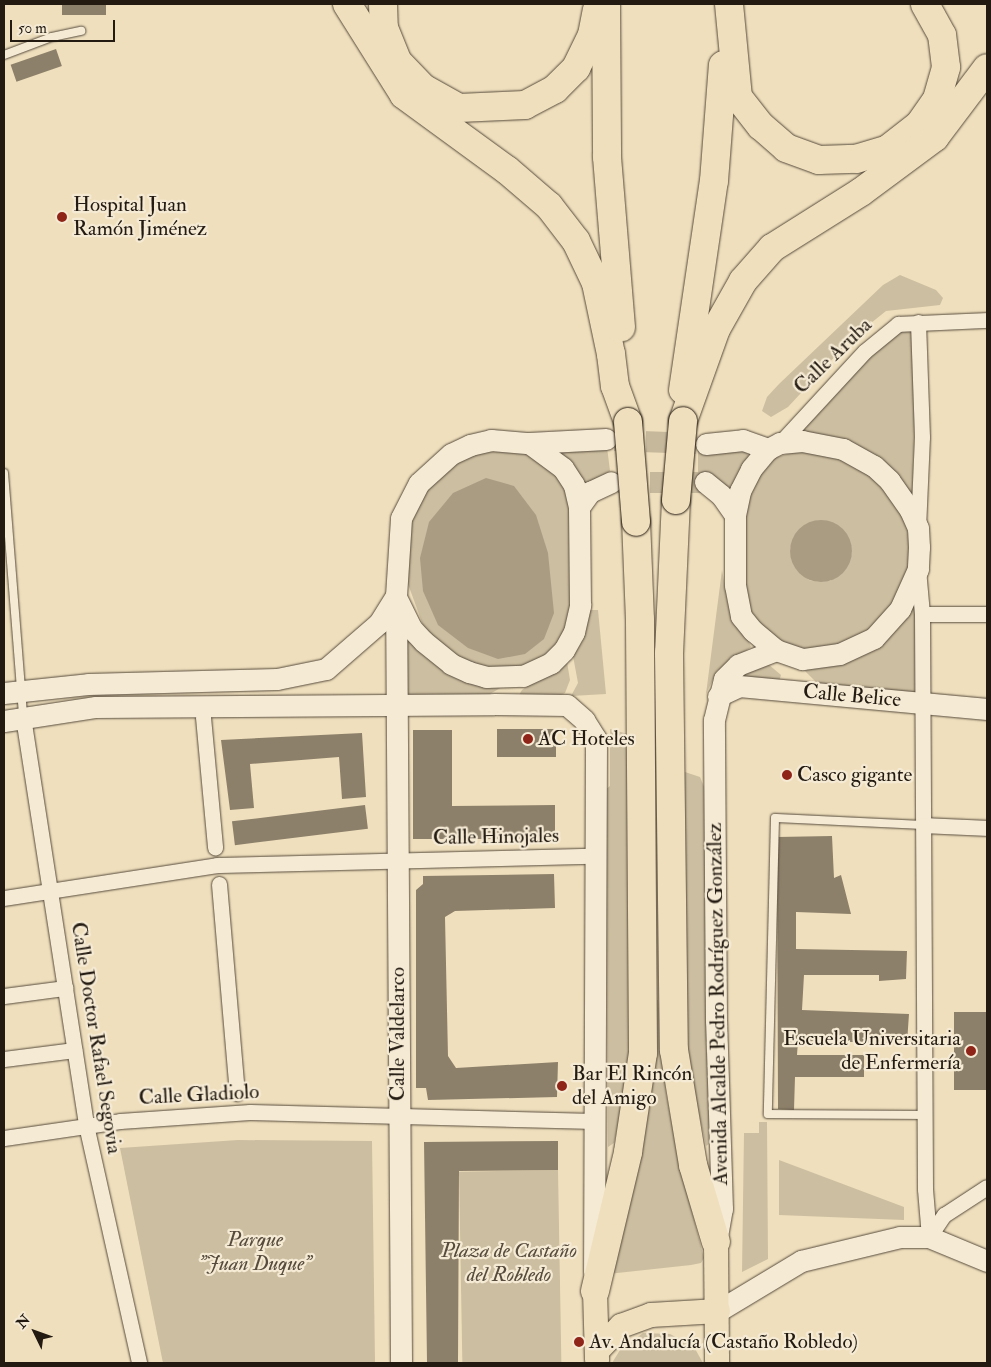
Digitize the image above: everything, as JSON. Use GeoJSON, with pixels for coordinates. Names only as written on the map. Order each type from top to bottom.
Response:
{"type":"FeatureCollection","features":[{"type":"Feature","properties":{"kind":"highway"},"geometry":{"type":"LineString","coordinates":[[347,4],[404,95],[507,170],[549,206],[576,241],[596,283],[628,422],[636,522],[640,620],[643,1053],[628,1152],[595,1291]]}},
{"type":"Feature","properties":{"kind":"highway"},"geometry":{"type":"LineString","coordinates":[[383,4],[384,28],[398,62],[423,88],[459,108],[525,105],[555,89],[576,68],[592,35],[598,4]]}},
{"type":"Feature","properties":{"kind":"highway"},"geometry":{"type":"LineString","coordinates":[[606,4],[607,157],[621,386]]}},
{"type":"Feature","properties":{"kind":"highway"},"geometry":{"type":"LineString","coordinates":[[728,4],[738,97],[761,126],[786,148],[819,160],[856,159],[888,149],[918,125],[937,99],[946,67],[942,35],[925,4]]}},
{"type":"Feature","properties":{"kind":"highway"},"geometry":{"type":"LineString","coordinates":[[716,1242],[693,1165],[674,1050],[669,644],[676,500],[683,421],[690,388],[714,181],[728,4]]}},
{"type":"Feature","properties":{"kind":"highway"},"geometry":{"type":"LineString","coordinates":[[690,388],[716,329],[743,281],[772,248],[861,192],[935,137],[987,68]]}},
{"type":"Feature","properties":{"kind":"main road","name":"Avenida Alcalde Pedro Rodríguez González"},"geometry":{"type":"LineString","coordinates":[[716,1242],[717,1363]]}},
{"type":"Feature","properties":{"kind":"main road"},"geometry":{"type":"LineString","coordinates":[[595,1291],[597,1357]]}},
{"type":"Feature","properties":{"kind":"main road"},"geometry":{"type":"LineString","coordinates":[[597,1357],[621,1326],[651,1315],[718,1311]]}},
{"type":"Feature","properties":{"kind":"street","name":"Calle Aruba"},"geometry":{"type":"LineString","coordinates":[[774,446],[865,351],[898,324],[987,320]]}},
{"type":"Feature","properties":{"kind":"street"},"geometry":{"type":"LineString","coordinates":[[918,322],[922,437],[918,569],[922,614],[925,1115],[929,1237]]}},
{"type":"Feature","properties":{"kind":"street","name":"Calle Valdelarco"},"geometry":{"type":"LineString","coordinates":[[401,1363],[397,1118],[396,596],[401,518],[420,483],[434,468],[470,445],[491,440],[529,443],[606,439]]}},
{"type":"Feature","properties":{"kind":"street"},"geometry":{"type":"LineString","coordinates":[[706,444],[743,440],[774,446],[826,444],[860,457],[889,480],[910,510],[918,528]]}},
{"type":"Feature","properties":{"kind":"street"},"geometry":{"type":"LineString","coordinates":[[494,704],[523,676],[551,663],[564,650],[579,620],[579,507],[574,485],[563,468],[529,443]]}},
{"type":"Feature","properties":{"kind":"street"},"geometry":{"type":"LineString","coordinates":[[774,446],[751,469],[740,491],[735,515],[736,602],[741,616],[781,653],[804,692]]}},
{"type":"Feature","properties":{"kind":"street"},"geometry":{"type":"LineString","coordinates":[[579,507],[590,492],[611,482]]}},
{"type":"Feature","properties":{"kind":"street"},"geometry":{"type":"LineString","coordinates":[[705,482],[721,495],[735,515]]}},
{"type":"Feature","properties":{"kind":"street"},"geometry":{"type":"LineString","coordinates":[[718,696],[724,680],[738,665],[781,653],[802,659],[838,654],[874,638],[900,608],[918,569]]}},
{"type":"Feature","properties":{"kind":"street"},"geometry":{"type":"LineString","coordinates":[[396,596],[411,628],[451,664],[486,677],[523,676]]}},
{"type":"Feature","properties":{"kind":"street"},"geometry":{"type":"LineString","coordinates":[[12,691],[88,684],[277,679],[326,669],[379,622],[396,596]]}},
{"type":"Feature","properties":{"kind":"street"},"geometry":{"type":"LineString","coordinates":[[922,614],[987,614]]}},
{"type":"Feature","properties":{"kind":"street","name":"Calle Belice"},"geometry":{"type":"LineString","coordinates":[[718,696],[740,686],[987,709]]}},
{"type":"Feature","properties":{"kind":"street","name":"Avenida Alcalde Pedro Rodríguez González"},"geometry":{"type":"LineString","coordinates":[[716,1242],[722,1209],[716,1001],[714,735],[718,696]]}},
{"type":"Feature","properties":{"kind":"street"},"geometry":{"type":"LineString","coordinates":[[13,719],[96,707],[494,704],[567,705],[584,720],[596,739],[594,856],[595,1121],[592,1243],[595,1291]]}},
{"type":"Feature","properties":{"kind":"street"},"geometry":{"type":"LineString","coordinates":[[203,717],[215,847]]}},
{"type":"Feature","properties":{"kind":"street","name":"Calle Doctor Rafael Segovia"},"geometry":{"type":"LineString","coordinates":[[13,719],[52,890],[86,1125],[139,1363]]}},
{"type":"Feature","properties":{"kind":"street"},"geometry":{"type":"LineString","coordinates":[[924,825],[987,828]]}},
{"type":"Feature","properties":{"kind":"street","name":"Calle Hinojales"},"geometry":{"type":"LineString","coordinates":[[4,898],[217,865],[594,856]]}},
{"type":"Feature","properties":{"kind":"street"},"geometry":{"type":"LineString","coordinates":[[219,884],[237,1093]]}},
{"type":"Feature","properties":{"kind":"street"},"geometry":{"type":"LineString","coordinates":[[4,996],[65,988]]}},
{"type":"Feature","properties":{"kind":"street"},"geometry":{"type":"LineString","coordinates":[[4,1059],[74,1050]]}},
{"type":"Feature","properties":{"kind":"street","name":"Calle Gladiolo"},"geometry":{"type":"LineString","coordinates":[[4,1138],[86,1125],[250,1112],[397,1118],[595,1121]]}},
{"type":"Feature","properties":{"kind":"street"},"geometry":{"type":"LineString","coordinates":[[929,1237],[944,1215],[987,1187]]}},
{"type":"Feature","properties":{"kind":"street"},"geometry":{"type":"LineString","coordinates":[[718,1311],[801,1261],[894,1238],[929,1237],[987,1261]]}},
{"type":"Feature","properties":{"kind":"lane"},"geometry":{"type":"LineString","coordinates":[[4,55],[52,37],[81,31]]}},
{"type":"Feature","properties":{"kind":"lane"},"geometry":{"type":"LineString","coordinates":[[4,473],[13,719]]}},
{"type":"Feature","properties":{"kind":"lane"},"geometry":{"type":"LineString","coordinates":[[924,825],[775,818],[768,1114],[845,1118],[925,1115]]}},
{"type":"Feature","properties":{"kind":"green space"},"geometry":{"type":"Polygon","coordinates":[[[900,275],[936,290],[943,298],[940,305],[886,311],[851,339],[788,407],[771,417],[762,411],[767,397],[779,384],[883,285],[900,275]]]}},
{"type":"Feature","properties":{"kind":"green space"},"geometry":{"type":"Polygon","coordinates":[[[914,328],[915,415],[912,498],[799,430],[893,333],[914,328]]]}},
{"type":"Feature","properties":{"kind":"green space"},"geometry":{"type":"Polygon","coordinates":[[[550,446],[607,447],[610,471],[582,488],[550,446]]]}},
{"type":"Feature","properties":{"kind":"green space"},"geometry":{"type":"Polygon","coordinates":[[[519,447],[549,463],[567,486],[572,513],[572,617],[557,647],[523,668],[488,670],[449,653],[424,628],[404,573],[410,513],[435,473],[472,450],[519,447]]]}},
{"type":"Feature","properties":{"kind":"green space"},"geometry":{"type":"Polygon","coordinates":[[[743,447],[749,457],[731,489],[698,475],[698,449],[743,447]]]}},
{"type":"Feature","properties":{"kind":"green space"},"geometry":{"type":"Polygon","coordinates":[[[798,451],[830,452],[865,466],[905,518],[909,540],[909,571],[896,599],[868,633],[832,649],[799,650],[773,640],[747,614],[741,527],[747,496],[756,476],[774,458],[798,451]],[[823,521],[805,525],[794,537],[790,549],[794,565],[809,580],[817,582],[830,581],[841,574],[849,563],[852,552],[849,539],[842,529],[823,521]]]}},
{"type":"Feature","properties":{"kind":"green space"},"geometry":{"type":"Polygon","coordinates":[[[722,570],[726,592],[751,647],[717,671],[706,694],[722,570]]]}},
{"type":"Feature","properties":{"kind":"green space"},"geometry":{"type":"Polygon","coordinates":[[[913,604],[916,608],[915,693],[819,685],[805,671],[807,666],[913,604]]]}},
{"type":"Feature","properties":{"kind":"green space"},"geometry":{"type":"Polygon","coordinates":[[[588,610],[598,610],[606,694],[571,696],[578,683],[573,656],[583,640],[588,610]]]}},
{"type":"Feature","properties":{"kind":"green space"},"geometry":{"type":"Polygon","coordinates":[[[405,630],[504,686],[488,695],[404,696],[405,630]]]}},
{"type":"Feature","properties":{"kind":"green space"},"geometry":{"type":"Polygon","coordinates":[[[566,656],[570,680],[565,693],[557,697],[519,695],[522,690],[566,656]]]}},
{"type":"Feature","properties":{"kind":"green space"},"geometry":{"type":"Polygon","coordinates":[[[768,664],[781,675],[779,682],[738,675],[768,664]]]}},
{"type":"Feature","properties":{"kind":"green space"},"geometry":{"type":"Polygon","coordinates":[[[610,729],[628,734],[630,1013],[629,1056],[622,1107],[614,1143],[608,1147],[605,790],[610,786],[610,729]]]}},
{"type":"Feature","properties":{"kind":"green space"},"geometry":{"type":"Polygon","coordinates":[[[682,771],[700,777],[707,794],[709,1144],[706,1146],[685,1050],[682,771]]]}},
{"type":"Feature","properties":{"kind":"green space"},"geometry":{"type":"Polygon","coordinates":[[[654,1000],[658,1000],[666,1093],[680,1166],[704,1258],[701,1263],[691,1265],[608,1274],[654,1000]]]}},
{"type":"Feature","properties":{"kind":"green space"},"geometry":{"type":"Polygon","coordinates":[[[759,1122],[767,1122],[768,1259],[742,1272],[744,1133],[759,1133],[759,1122]]]}},
{"type":"Feature","properties":{"kind":"green space","name":"Parque \"Juan Duque\""},"geometry":{"type":"Polygon","coordinates":[[[238,1140],[372,1141],[375,1363],[163,1363],[120,1148],[238,1140]]]}},
{"type":"Feature","properties":{"kind":"green space"},"geometry":{"type":"Polygon","coordinates":[[[779,1160],[904,1207],[904,1220],[779,1215],[779,1160]]]}},
{"type":"Feature","properties":{"kind":"green space","name":"Plaza de Castaño del Robledo"},"geometry":{"type":"Polygon","coordinates":[[[558,1170],[561,1363],[462,1363],[459,1172],[558,1170]]]}},
{"type":"Feature","properties":{"kind":"green space"},"geometry":{"type":"Polygon","coordinates":[[[643,1333],[670,1334],[694,1347],[703,1363],[612,1363],[620,1350],[643,1333]]]}},
{"type":"Feature","properties":{"kind":"shaded area"},"geometry":{"type":"Polygon","coordinates":[[[486,478],[514,486],[536,515],[548,553],[554,613],[544,639],[525,654],[498,659],[468,648],[438,625],[423,591],[420,558],[429,522],[453,493],[486,478]]]}},
{"type":"Feature","properties":{"kind":"shaded area"},"geometry":{"type":"Polygon","coordinates":[[[821,520],[833,523],[843,529],[849,539],[852,551],[849,563],[843,573],[833,579],[821,582],[809,579],[799,573],[793,563],[790,551],[793,539],[799,529],[809,523],[821,520]]]}},
{"type":"Feature","properties":{"kind":"building"},"geometry":{"type":"Polygon","coordinates":[[[62,4],[106,4],[106,15],[62,15],[62,4]]]}},
{"type":"Feature","properties":{"kind":"building"},"geometry":{"type":"Polygon","coordinates":[[[56,49],[62,66],[16,82],[11,65],[56,49]]]}},
{"type":"Feature","properties":{"kind":"building"},"geometry":{"type":"Polygon","coordinates":[[[497,729],[556,729],[556,757],[497,757],[497,729]]]}},
{"type":"Feature","properties":{"kind":"building"},"geometry":{"type":"Polygon","coordinates":[[[413,730],[452,730],[452,806],[555,805],[555,839],[413,839],[413,730]]]}},
{"type":"Feature","properties":{"kind":"building"},"geometry":{"type":"Polygon","coordinates":[[[362,733],[366,797],[342,799],[339,757],[250,764],[254,808],[230,810],[221,740],[362,733]]]}},
{"type":"Feature","properties":{"kind":"building"},"geometry":{"type":"Polygon","coordinates":[[[365,805],[368,829],[235,845],[232,821],[365,805]]]}},
{"type":"Feature","properties":{"kind":"building"},"geometry":{"type":"Polygon","coordinates":[[[832,836],[834,878],[841,875],[851,914],[796,912],[796,949],[907,951],[906,979],[879,981],[879,975],[804,975],[802,1010],[909,1014],[907,1043],[798,1041],[797,1055],[864,1055],[864,1077],[795,1077],[794,1110],[778,1109],[777,837],[832,836]]]}},
{"type":"Feature","properties":{"kind":"building"},"geometry":{"type":"Polygon","coordinates":[[[554,874],[555,908],[455,911],[445,917],[448,1056],[456,1068],[558,1062],[557,1097],[428,1100],[426,1088],[416,1088],[416,890],[423,884],[423,876],[554,874]]]}},
{"type":"Feature","properties":{"kind":"building","name":"Escuela Universitaria de Enfermería"},"geometry":{"type":"Polygon","coordinates":[[[954,1012],[987,1012],[987,1090],[954,1090],[954,1012]]]}},
{"type":"Feature","properties":{"kind":"building"},"geometry":{"type":"Polygon","coordinates":[[[558,1141],[558,1170],[459,1171],[458,1363],[427,1363],[424,1142],[558,1141]]]}},
{"type":"Feature","properties":{"kind":"tunnel"},"geometry":{"type":"LineString","coordinates":[[614,440],[696,443]]}},
{"type":"Feature","properties":{"kind":"tunnel"},"geometry":{"type":"LineString","coordinates":[[618,482],[705,482]]}},
{"type":"Feature","properties":{"kind":"place","name":"Hospital Juan Ramón Jiménez"},"geometry":{"type":"Point","coordinates":[62,217]}},
{"type":"Feature","properties":{"kind":"place","name":"AC Hoteles"},"geometry":{"type":"Point","coordinates":[528,739]}},
{"type":"Feature","properties":{"kind":"place","name":"Casco gigante"},"geometry":{"type":"Point","coordinates":[787,775]}},
{"type":"Feature","properties":{"kind":"place","name":"Escuela Universitaria de Enfermería"},"geometry":{"type":"Point","coordinates":[971,1051]}},
{"type":"Feature","properties":{"kind":"place","name":"Bar El Rincón del Amigo"},"geometry":{"type":"Point","coordinates":[562,1086]}},
{"type":"Feature","properties":{"kind":"place","name":"Av. Andalucía (Castaño Robledo)"},"geometry":{"type":"Point","coordinates":[579,1342]}}]}
